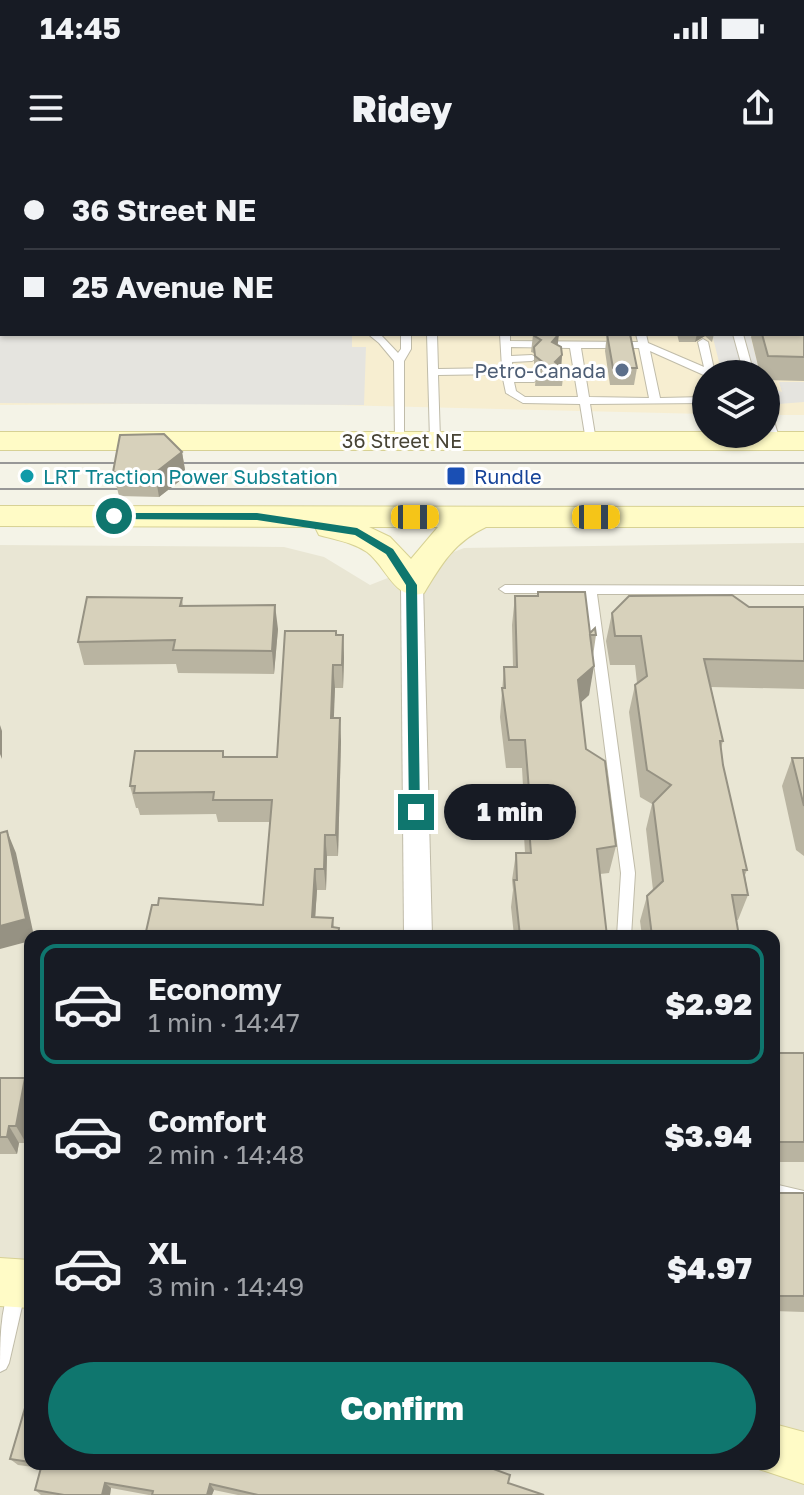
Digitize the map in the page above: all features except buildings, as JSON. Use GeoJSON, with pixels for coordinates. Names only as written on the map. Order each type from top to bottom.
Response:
{"type":"FeatureCollection","features":[{"type":"Feature","properties":{"kind":"main road","name":"36 Street NE"},"geometry":{"type":"LineString","coordinates":[[0,441],[789,441]]}},
{"type":"Feature","properties":{"kind":"main road"},"geometry":{"type":"LineString","coordinates":[[0,516],[804,517]]}},
{"type":"Feature","properties":{"kind":"main road"},"geometry":{"type":"LineString","coordinates":[[257,517],[357,532],[389,552],[412,585],[428,553],[444,537],[478,518]]}},
{"type":"Feature","properties":{"kind":"main road"},"geometry":{"type":"LineString","coordinates":[[780,1452],[804,1458]]}},
{"type":"Feature","properties":{"kind":"street"},"geometry":{"type":"LineString","coordinates":[[412,585],[418,930]]}},
{"type":"Feature","properties":{"kind":"lane"},"geometry":{"type":"LineString","coordinates":[[376,336],[399,361]]}},
{"type":"Feature","properties":{"kind":"lane"},"geometry":{"type":"LineString","coordinates":[[400,440],[399,361],[406,349],[406,336]]}},
{"type":"Feature","properties":{"kind":"lane"},"geometry":{"type":"LineString","coordinates":[[432,336],[435,440]]}},
{"type":"Feature","properties":{"kind":"lane"},"geometry":{"type":"LineString","coordinates":[[739,336],[745,360]]}},
{"type":"Feature","properties":{"kind":"lane"},"geometry":{"type":"LineString","coordinates":[[692,364],[643,339],[575,344],[506,339],[511,393],[523,400],[692,400]]}},
{"type":"Feature","properties":{"kind":"lane"},"geometry":{"type":"LineString","coordinates":[[643,339],[655,401]]}},
{"type":"Feature","properties":{"kind":"lane"},"geometry":{"type":"LineString","coordinates":[[703,342],[707,360]]}},
{"type":"Feature","properties":{"kind":"lane"},"geometry":{"type":"LineString","coordinates":[[575,344],[572,358],[585,400],[591,441]]}},
{"type":"Feature","properties":{"kind":"lane"},"geometry":{"type":"LineString","coordinates":[[506,359],[532,358]]}},
{"type":"Feature","properties":{"kind":"lane"},"geometry":{"type":"LineString","coordinates":[[434,372],[534,379]]}},
{"type":"Feature","properties":{"kind":"lane"},"geometry":{"type":"LineString","coordinates":[[505,589],[804,590]]}},
{"type":"Feature","properties":{"kind":"lane"},"geometry":{"type":"LineString","coordinates":[[590,589],[628,873],[624,930]]}},
{"type":"Feature","properties":{"kind":"lane"},"geometry":{"type":"LineString","coordinates":[[780,1193],[804,1199]]}},
{"type":"Feature","properties":{"kind":"lane"},"geometry":{"type":"LineString","coordinates":[[0,1363],[16,1283]]}},
{"type":"Feature","properties":{"kind":"shaded area"},"geometry":{"type":"Polygon","coordinates":[[[0,336],[804,336],[804,415],[780,415],[780,360],[692,360],[692,414],[250,403],[0,405],[0,336]]]}},
{"type":"Feature","properties":{"kind":"shaded area"},"geometry":{"type":"Polygon","coordinates":[[[0,336],[352,336],[352,347],[366,347],[364,405],[0,403],[0,336]]]}},
{"type":"Feature","properties":{"kind":"shaded area"},"geometry":{"type":"Polygon","coordinates":[[[712,336],[750,336],[756,360],[718,360],[712,336]]]}},
{"type":"Feature","properties":{"kind":"shaded area"},"geometry":{"type":"Polygon","coordinates":[[[780,382],[804,382],[804,402],[780,404],[780,382]]]}},
{"type":"Feature","properties":{"kind":"shaded area"},"geometry":{"type":"Polygon","coordinates":[[[804,543],[804,1495],[0,1495],[0,545],[284,547],[324,557],[370,585],[464,548],[804,543]]]}},
{"type":"Feature","properties":{"kind":"tram line"},"geometry":{"type":"LineString","coordinates":[[0,463],[804,463]]}},
{"type":"Feature","properties":{"kind":"tram line"},"geometry":{"type":"LineString","coordinates":[[0,489],[804,489]]}},
{"type":"Feature","properties":{"kind":"place","name":"Petro-Canada"},"geometry":{"type":"Point","coordinates":[622,370]}},
{"type":"Feature","properties":{"kind":"place","name":"LRT Traction Power Substation"},"geometry":{"type":"Point","coordinates":[27,476]}},
{"type":"Feature","properties":{"kind":"place","name":"Rundle"},"geometry":{"type":"Point","coordinates":[456,476]}},
{"type":"Feature","properties":{"kind":"route"},"geometry":{"type":"LineString","coordinates":[[114,516],[257,517],[357,532],[389,552],[412,585],[416,812]]}}]}
